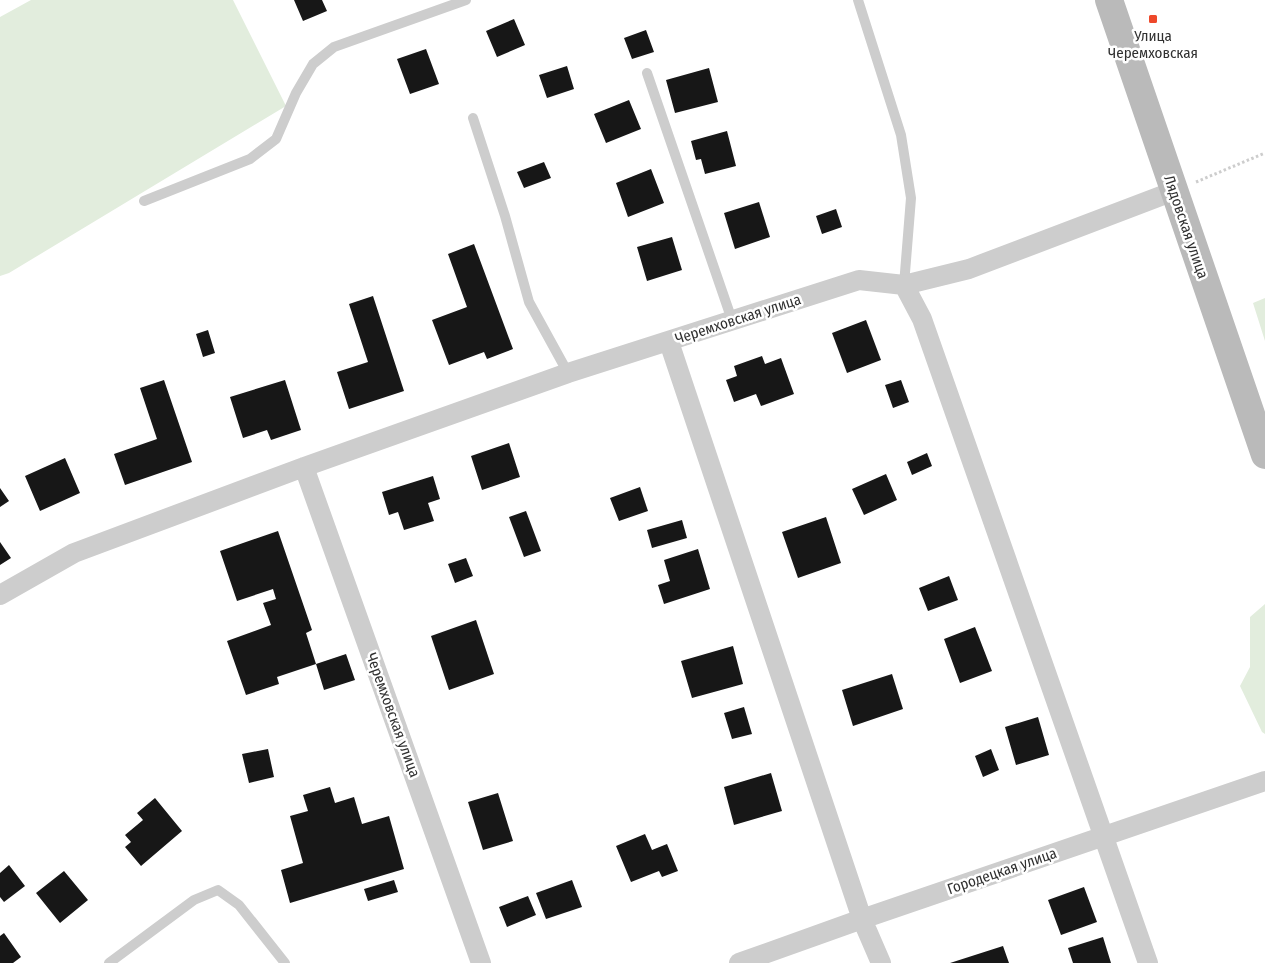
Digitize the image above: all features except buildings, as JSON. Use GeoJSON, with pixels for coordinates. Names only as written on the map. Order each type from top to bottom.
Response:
{"type":"FeatureCollection","features":[{"type":"Feature","properties":{"kind":"main road","name":"Лядовская улица"},"geometry":{"type":"LineString","coordinates":[[1109,0],[1265,455]]}},
{"type":"Feature","properties":{"kind":"street","name":"Черемховская улица"},"geometry":{"type":"LineString","coordinates":[[0,595],[74,552],[304,467],[568,373],[859,280],[904,285],[969,269],[1174,192]]}},
{"type":"Feature","properties":{"kind":"street"},"geometry":{"type":"LineString","coordinates":[[904,285],[922,319],[1148,963]]}},
{"type":"Feature","properties":{"kind":"street"},"geometry":{"type":"LineString","coordinates":[[669,342],[862,919],[881,963]]}},
{"type":"Feature","properties":{"kind":"street","name":"Черемховская улица"},"geometry":{"type":"LineString","coordinates":[[304,467],[482,963]]}},
{"type":"Feature","properties":{"kind":"street","name":"Городецкая улица"},"geometry":{"type":"LineString","coordinates":[[739,963],[862,919],[1265,782]]}},
{"type":"Feature","properties":{"kind":"lane"},"geometry":{"type":"LineString","coordinates":[[144,201],[250,159],[276,139],[296,93],[313,64],[334,47],[466,0]]}},
{"type":"Feature","properties":{"kind":"lane"},"geometry":{"type":"LineString","coordinates":[[858,0],[901,134],[911,198],[904,285]]}},
{"type":"Feature","properties":{"kind":"lane"},"geometry":{"type":"LineString","coordinates":[[647,73],[732,320]]}},
{"type":"Feature","properties":{"kind":"lane"},"geometry":{"type":"LineString","coordinates":[[473,118],[506,216],[529,302],[568,373]]}},
{"type":"Feature","properties":{"kind":"lane"},"geometry":{"type":"LineString","coordinates":[[109,963],[194,900],[218,890],[239,905],[285,963]]}},
{"type":"Feature","properties":{"kind":"path"},"geometry":{"type":"LineString","coordinates":[[1174,192],[1265,153]]}},
{"type":"Feature","properties":{"kind":"green space"},"geometry":{"type":"Polygon","coordinates":[[[31,0],[233,0],[286,106],[9,273],[0,276],[0,17],[31,0]]]}},
{"type":"Feature","properties":{"kind":"green space"},"geometry":{"type":"Polygon","coordinates":[[[1265,298],[1265,341],[1253,303],[1265,298]]]}},
{"type":"Feature","properties":{"kind":"green space"},"geometry":{"type":"Polygon","coordinates":[[[1265,604],[1265,734],[1262,732],[1240,686],[1250,667],[1250,617],[1265,604]]]}},
{"type":"Feature","properties":{"kind":"place","name":"Улица Черемховская"},"geometry":{"type":"Point","coordinates":[1153,19]}}]}
